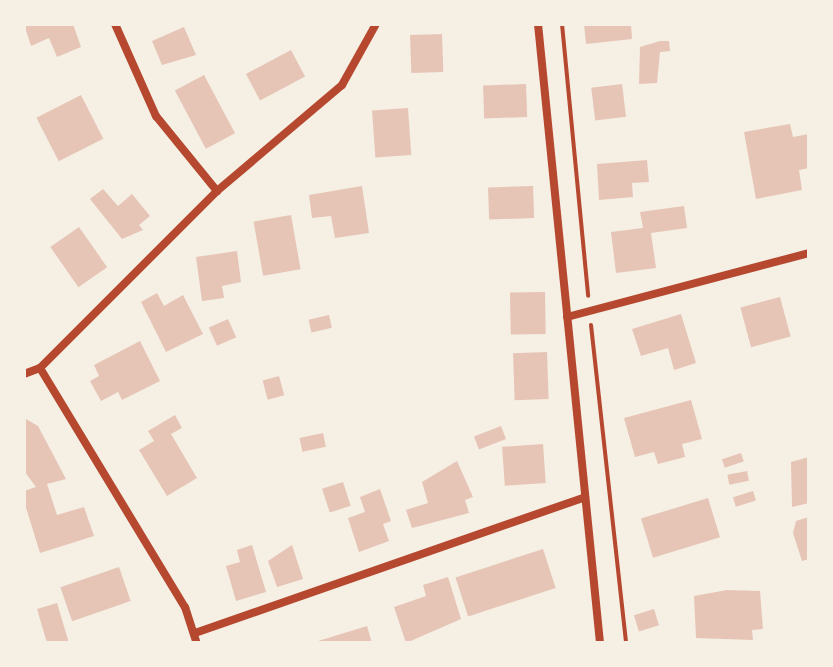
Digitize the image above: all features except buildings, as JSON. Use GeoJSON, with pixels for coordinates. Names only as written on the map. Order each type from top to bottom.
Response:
{"type":"FeatureCollection","features":[{"type":"Feature","properties":{"kind":"street"},"geometry":{"type":"LineString","coordinates":[[115,24],[156,116],[217,191]]}},
{"type":"Feature","properties":{"kind":"street"},"geometry":{"type":"LineString","coordinates":[[24,374],[40,368],[217,191],[342,85],[376,24]]}},
{"type":"Feature","properties":{"kind":"street"},"geometry":{"type":"LineString","coordinates":[[538,24],[600,643]]}},
{"type":"Feature","properties":{"kind":"street"},"geometry":{"type":"LineString","coordinates":[[567,317],[809,253]]}},
{"type":"Feature","properties":{"kind":"street"},"geometry":{"type":"LineString","coordinates":[[40,368],[196,638],[585,497]]}},
{"type":"Feature","properties":{"kind":"path"},"geometry":{"type":"LineString","coordinates":[[562,24],[589,309],[626,643]]}}]}
